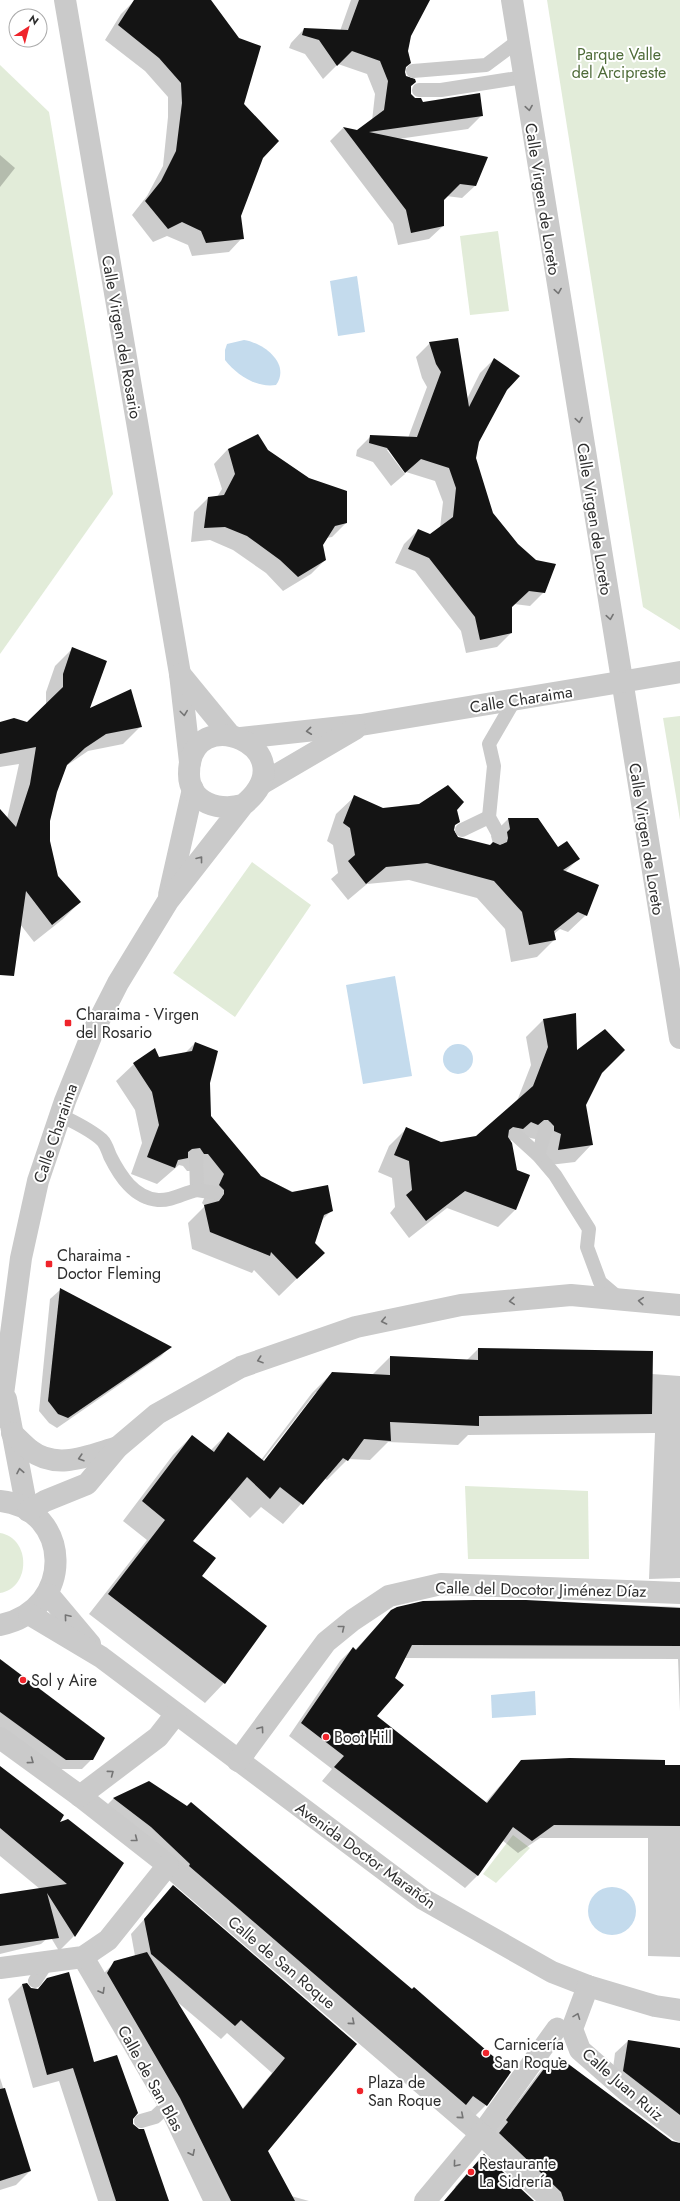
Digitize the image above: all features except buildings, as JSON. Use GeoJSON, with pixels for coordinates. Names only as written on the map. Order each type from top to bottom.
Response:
{"type":"FeatureCollection","features":[{"type":"Feature","properties":{"kind":"street","name":"Calle Virgen del Rosario"},"geometry":{"type":"LineString","coordinates":[[64,0],[180,674],[190,762]]}},
{"type":"Feature","properties":{"kind":"street","name":"Calle Virgen de Loreto"},"geometry":{"type":"LineString","coordinates":[[512,0],[621,683],[680,1038]]}},
{"type":"Feature","properties":{"kind":"street","name":"Calle Charaima"},"geometry":{"type":"LineString","coordinates":[[168,901],[193,789],[189,776],[190,762],[197,748],[210,738],[219,735],[236,736],[361,725],[514,701],[680,672]]}},
{"type":"Feature","properties":{"kind":"street","name":"Calle Virgen del Rosario"},"geometry":{"type":"LineString","coordinates":[[180,674],[236,736]]}},
{"type":"Feature","properties":{"kind":"street","name":"Calle Charaima"},"geometry":{"type":"LineString","coordinates":[[261,784],[361,725]]}},
{"type":"Feature","properties":{"kind":"street"},"geometry":{"type":"LineString","coordinates":[[193,789],[202,800],[215,807],[229,808],[243,805],[254,796],[261,784],[263,771],[260,757],[252,745],[236,736]]}},
{"type":"Feature","properties":{"kind":"street","name":"Calle Charaima"},"geometry":{"type":"LineString","coordinates":[[28,1510],[6,1425],[2,1391],[21,1258],[38,1181],[60,1115],[92,1034],[118,983],[168,901],[243,805]]}},
{"type":"Feature","properties":{"kind":"street"},"geometry":{"type":"LineString","coordinates":[[28,1510],[45,1501],[86,1484],[118,1447],[157,1414],[241,1367],[356,1327],[461,1305],[571,1295],[680,1305]]}},
{"type":"Feature","properties":{"kind":"street"},"geometry":{"type":"LineString","coordinates":[[6,1425],[31,1451],[49,1459],[69,1462],[118,1447]]}},
{"type":"Feature","properties":{"kind":"street"},"geometry":{"type":"LineString","coordinates":[[0,1501],[9,1502],[28,1510],[42,1524],[52,1540],[55,1564],[54,1577],[48,1594],[30,1614],[14,1622],[0,1625]]}},
{"type":"Feature","properties":{"kind":"street","name":"Calle del Docotor Jiménez Díaz"},"geometry":{"type":"LineString","coordinates":[[238,1761],[326,1642],[353,1620],[389,1596],[440,1584],[680,1593]]}},
{"type":"Feature","properties":{"kind":"street","name":"Avenida Doctor Marañón"},"geometry":{"type":"LineString","coordinates":[[48,1594],[101,1657]]}},
{"type":"Feature","properties":{"kind":"street","name":"Avenida Doctor Marañón"},"geometry":{"type":"LineString","coordinates":[[30,1614],[101,1657],[423,1900],[552,1972],[588,1986],[655,2006],[680,2010]]}},
{"type":"Feature","properties":{"kind":"street"},"geometry":{"type":"LineString","coordinates":[[80,1796],[158,1737],[176,1714]]}},
{"type":"Feature","properties":{"kind":"street","name":"Calle de San Roque"},"geometry":{"type":"LineString","coordinates":[[0,1738],[80,1796],[168,1865],[482,2132],[552,2201]]}},
{"type":"Feature","properties":{"kind":"street"},"geometry":{"type":"LineString","coordinates":[[0,1968],[83,1957],[108,1940],[168,1865]]}},
{"type":"Feature","properties":{"kind":"street","name":"Calle de San Blas"},"geometry":{"type":"LineString","coordinates":[[83,1957],[169,2104],[216,2201]]}},
{"type":"Feature","properties":{"kind":"street","name":"Calle Juan Ruiz"},"geometry":{"type":"LineString","coordinates":[[588,1986],[572,2029],[580,2050],[628,2092],[680,2131]]}},
{"type":"Feature","properties":{"kind":"street"},"geometry":{"type":"LineString","coordinates":[[425,2201],[482,2132],[557,2028]]}},
{"type":"Feature","properties":{"kind":"lane"},"geometry":{"type":"LineString","coordinates":[[413,71],[486,65],[518,41]]}},
{"type":"Feature","properties":{"kind":"lane"},"geometry":{"type":"LineString","coordinates":[[419,90],[442,90],[524,77]]}},
{"type":"Feature","properties":{"kind":"lane"},"geometry":{"type":"LineString","coordinates":[[500,837],[489,817],[494,766],[489,744],[514,701]]}},
{"type":"Feature","properties":{"kind":"lane"},"geometry":{"type":"LineString","coordinates":[[462,830],[489,817]]}},
{"type":"Feature","properties":{"kind":"lane"},"geometry":{"type":"LineString","coordinates":[[60,1115],[85,1127],[103,1141],[119,1173],[139,1193],[159,1200],[173,1199],[197,1190],[216,1193]]}},
{"type":"Feature","properties":{"kind":"lane"},"geometry":{"type":"LineString","coordinates":[[538,1155],[546,1128]]}},
{"type":"Feature","properties":{"kind":"lane"},"geometry":{"type":"LineString","coordinates":[[516,1136],[538,1155],[555,1175],[589,1230],[587,1247],[600,1282],[620,1300]]}},
{"type":"Feature","properties":{"kind":"lane"},"geometry":{"type":"LineString","coordinates":[[196,1156],[197,1190]]}},
{"type":"Feature","properties":{"kind":"lane"},"geometry":{"type":"LineString","coordinates":[[35,1981],[48,1962]]}},
{"type":"Feature","properties":{"kind":"lane"},"geometry":{"type":"LineString","coordinates":[[141,2121],[155,2117],[169,2104]]}},
{"type":"Feature","properties":{"kind":"green space","name":"Parque Valle del Arcipreste"},"geometry":{"type":"Polygon","coordinates":[[[547,0],[680,0],[680,630],[643,607],[547,0]]]}},
{"type":"Feature","properties":{"kind":"green space"},"geometry":{"type":"Polygon","coordinates":[[[0,65],[49,112],[113,494],[0,654],[0,65]]]}},
{"type":"Feature","properties":{"kind":"green space"},"geometry":{"type":"Polygon","coordinates":[[[498,231],[509,311],[470,315],[460,236],[498,231]]]}},
{"type":"Feature","properties":{"kind":"green space"},"geometry":{"type":"Polygon","coordinates":[[[680,716],[680,820],[663,718],[680,716]]]}},
{"type":"Feature","properties":{"kind":"green space"},"geometry":{"type":"Polygon","coordinates":[[[252,862],[311,905],[235,1017],[173,973],[252,862]]]}},
{"type":"Feature","properties":{"kind":"green space"},"geometry":{"type":"Polygon","coordinates":[[[465,1486],[588,1491],[589,1559],[468,1559],[465,1486]]]}},
{"type":"Feature","properties":{"kind":"green space"},"geometry":{"type":"Polygon","coordinates":[[[0,1533],[10,1537],[17,1544],[22,1553],[23,1563],[22,1573],[17,1582],[10,1589],[0,1593],[0,1533]]]}},
{"type":"Feature","properties":{"kind":"green space"},"geometry":{"type":"Polygon","coordinates":[[[513,1835],[530,1848],[496,1883],[483,1874],[513,1835]]]}},
{"type":"Feature","properties":{"kind":"water"},"geometry":{"type":"Polygon","coordinates":[[[357,276],[365,332],[338,336],[330,281],[357,276]]]}},
{"type":"Feature","properties":{"kind":"water"},"geometry":{"type":"Polygon","coordinates":[[[244,340],[260,345],[278,362],[280,377],[276,385],[254,382],[235,371],[225,360],[225,350],[227,344],[244,340]]]}},
{"type":"Feature","properties":{"kind":"water"},"geometry":{"type":"Polygon","coordinates":[[[395,976],[412,1076],[363,1084],[346,985],[395,976]]]}},
{"type":"Feature","properties":{"kind":"water"},"geometry":{"type":"Polygon","coordinates":[[[458,1044],[469,1048],[473,1059],[469,1070],[458,1074],[447,1070],[443,1059],[447,1048],[458,1044]]]}},
{"type":"Feature","properties":{"kind":"water"},"geometry":{"type":"Polygon","coordinates":[[[535,1691],[536,1715],[492,1718],[491,1695],[535,1691]]]}},
{"type":"Feature","properties":{"kind":"water"},"geometry":{"type":"Polygon","coordinates":[[[607,1887],[617,1887],[629,1894],[636,1906],[636,1916],[629,1928],[617,1935],[607,1935],[599,1931],[592,1924],[588,1916],[588,1906],[592,1898],[599,1891],[607,1887]]]}},
{"type":"Feature","properties":{"kind":"place","name":"Charaima - Virgen del Rosario"},"geometry":{"type":"Point","coordinates":[68,1023]}},
{"type":"Feature","properties":{"kind":"place","name":"Charaima - Doctor Fleming"},"geometry":{"type":"Point","coordinates":[49,1264]}},
{"type":"Feature","properties":{"kind":"place","name":"Sol y Aire"},"geometry":{"type":"Point","coordinates":[23,1680]}},
{"type":"Feature","properties":{"kind":"place","name":"Boot Hill"},"geometry":{"type":"Point","coordinates":[326,1737]}},
{"type":"Feature","properties":{"kind":"place","name":"Carnicería San Roque"},"geometry":{"type":"Point","coordinates":[486,2053]}},
{"type":"Feature","properties":{"kind":"place","name":"Plaza de San Roque"},"geometry":{"type":"Point","coordinates":[360,2091]}},
{"type":"Feature","properties":{"kind":"place","name":"Restaurante La Sidrería"},"geometry":{"type":"Point","coordinates":[471,2172]}}]}
